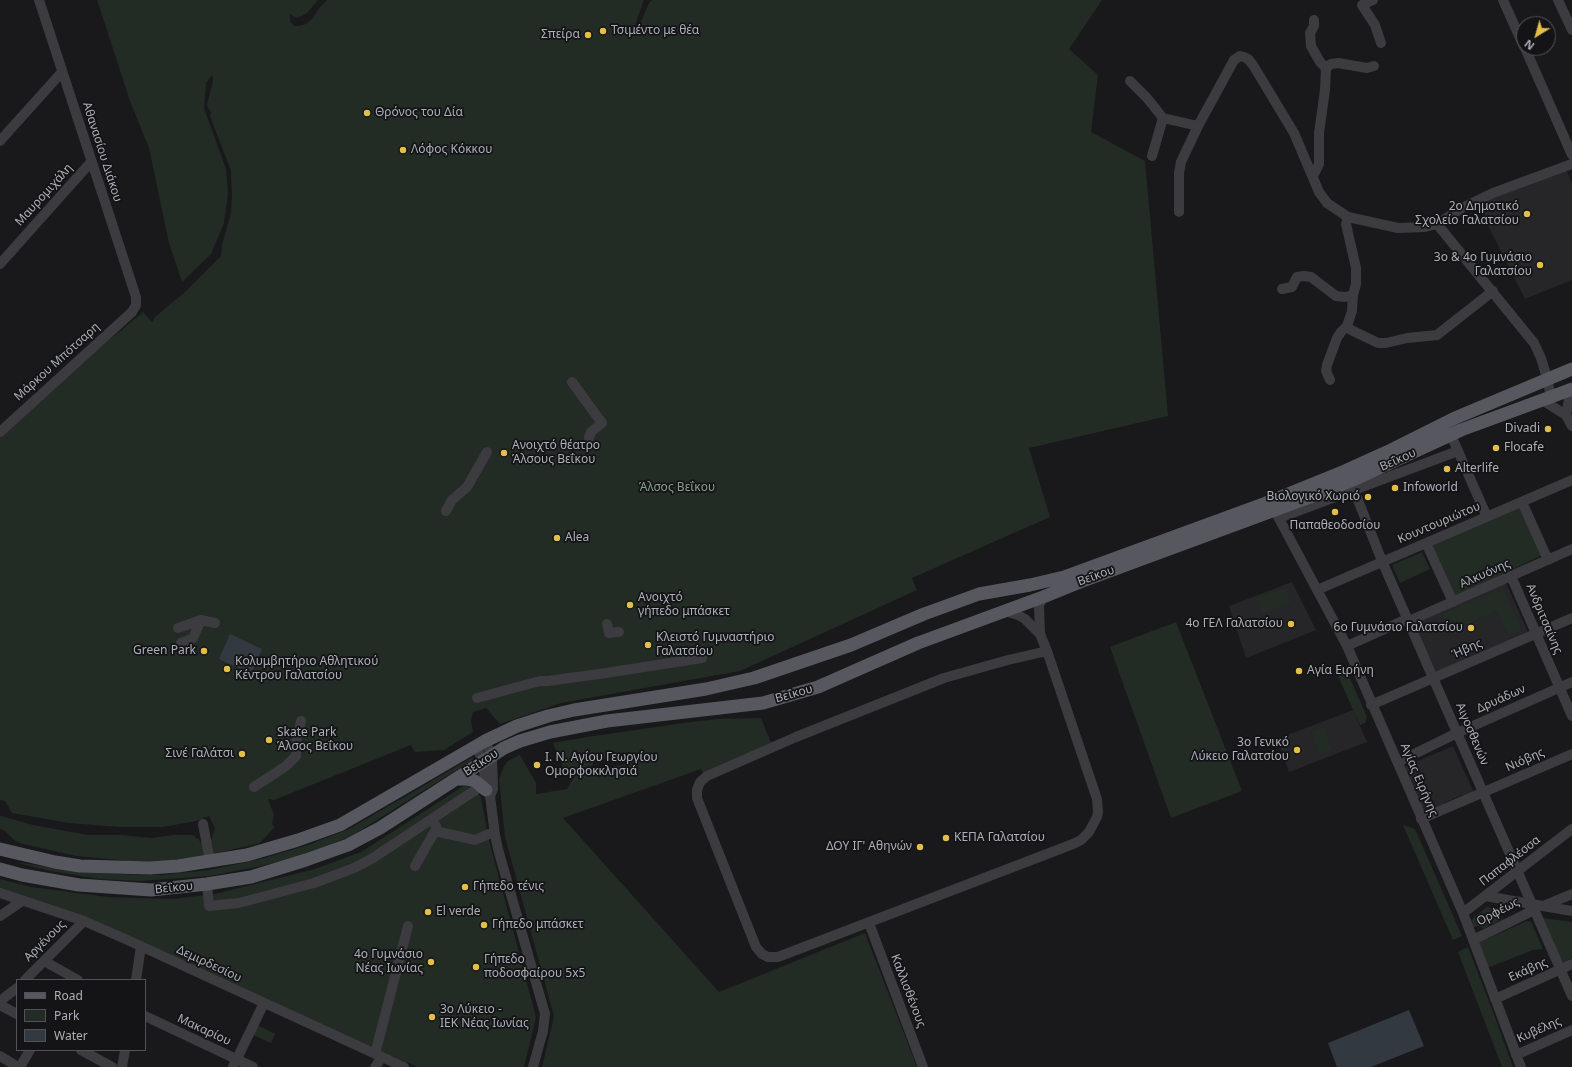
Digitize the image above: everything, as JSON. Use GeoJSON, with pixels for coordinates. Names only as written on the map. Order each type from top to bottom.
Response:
{"type":"FeatureCollection","features":[{"type":"Feature","properties":{"kind":"main road","name":"Βεΐκου"},"geometry":{"type":"LineString","coordinates":[[0,849],[55,862],[80,866],[150,868],[247,855],[298,840],[340,825],[480,744],[517,726],[548,716],[706,689],[754,678],[851,645],[924,614],[979,594],[1064,577],[1266,503],[1345,471],[1387,452],[1454,418],[1547,378],[1572,369]]}},
{"type":"Feature","properties":{"kind":"main road","name":"Βεΐκου"},"geometry":{"type":"LineString","coordinates":[[0,869],[52,881],[79,885],[151,890],[207,884],[251,877],[348,846],[380,828],[504,748],[550,732],[607,721],[738,707],[763,703],[801,693],[845,676],[918,643],[1080,582],[1277,514],[1353,485],[1450,434],[1572,389]]}},
{"type":"Feature","properties":{"kind":"main road"},"geometry":{"type":"LineString","coordinates":[[456,779],[466,778],[475,780],[484,792]]}},
{"type":"Feature","properties":{"kind":"street","name":"Αθανασίου Διάκου"},"geometry":{"type":"LineString","coordinates":[[39,0],[136,297],[136,305],[132,312]]}},
{"type":"Feature","properties":{"kind":"street"},"geometry":{"type":"LineString","coordinates":[[1373,0],[1362,5],[1375,25],[1381,43]]}},
{"type":"Feature","properties":{"kind":"street"},"geometry":{"type":"LineString","coordinates":[[1503,0],[1516,29]]}},
{"type":"Feature","properties":{"kind":"street"},"geometry":{"type":"LineString","coordinates":[[1558,0],[1572,30]]}},
{"type":"Feature","properties":{"kind":"street"},"geometry":{"type":"LineString","coordinates":[[1313,176],[1319,164],[1320,133],[1326,68],[1320,62],[1311,46],[1310,34],[1314,26],[1314,20]]}},
{"type":"Feature","properties":{"kind":"street"},"geometry":{"type":"LineString","coordinates":[[1179,212],[1179,173],[1181,162],[1198,126],[1234,60],[1240,56],[1248,59],[1253,65],[1294,134],[1319,192],[1327,203],[1348,217],[1398,228],[1425,227],[1437,224],[1462,208],[1493,193],[1572,164]]}},
{"type":"Feature","properties":{"kind":"street"},"geometry":{"type":"LineString","coordinates":[[1528,56],[1572,155]]}},
{"type":"Feature","properties":{"kind":"street"},"geometry":{"type":"LineString","coordinates":[[1326,68],[1331,64],[1338,63],[1368,68],[1374,66]]}},
{"type":"Feature","properties":{"kind":"street"},"geometry":{"type":"LineString","coordinates":[[0,141],[62,72]]}},
{"type":"Feature","properties":{"kind":"street"},"geometry":{"type":"LineString","coordinates":[[1130,81],[1164,118],[1198,126]]}},
{"type":"Feature","properties":{"kind":"street"},"geometry":{"type":"LineString","coordinates":[[1152,156],[1164,118]]}},
{"type":"Feature","properties":{"kind":"street","name":"Μαυρομιχάλη"},"geometry":{"type":"LineString","coordinates":[[0,264],[91,162]]}},
{"type":"Feature","properties":{"kind":"street"},"geometry":{"type":"LineString","coordinates":[[1330,380],[1327,366],[1337,338],[1347,326],[1352,311],[1353,295],[1356,284],[1356,268],[1346,224],[1348,217]]}},
{"type":"Feature","properties":{"kind":"street"},"geometry":{"type":"LineString","coordinates":[[1437,224],[1493,291],[1534,344],[1541,358],[1550,392],[1545,399],[1566,415],[1572,426]]}},
{"type":"Feature","properties":{"kind":"street"},"geometry":{"type":"LineString","coordinates":[[1282,289],[1292,287],[1297,277],[1304,276],[1311,277],[1336,296],[1344,297],[1353,295]]}},
{"type":"Feature","properties":{"kind":"street"},"geometry":{"type":"LineString","coordinates":[[1347,326],[1351,330],[1378,343],[1437,335],[1493,291]]}},
{"type":"Feature","properties":{"kind":"street","name":"Μάρκου Μπότσαρη"},"geometry":{"type":"LineString","coordinates":[[0,432],[132,312]]}},
{"type":"Feature","properties":{"kind":"street"},"geometry":{"type":"LineString","coordinates":[[572,382],[602,423],[591,432],[589,438]]}},
{"type":"Feature","properties":{"kind":"street"},"geometry":{"type":"LineString","coordinates":[[1566,415],[1572,389]]}},
{"type":"Feature","properties":{"kind":"street"},"geometry":{"type":"LineString","coordinates":[[1450,434],[1487,517]]}},
{"type":"Feature","properties":{"kind":"street"},"geometry":{"type":"LineString","coordinates":[[1353,485],[1458,451]]}},
{"type":"Feature","properties":{"kind":"street"},"geometry":{"type":"LineString","coordinates":[[446,510],[452,500],[467,487],[487,452]]}},
{"type":"Feature","properties":{"kind":"street","name":"Κουντουριώτου"},"geometry":{"type":"LineString","coordinates":[[1317,590],[1572,480]]}},
{"type":"Feature","properties":{"kind":"street","name":"Αιγοσθενών"},"geometry":{"type":"LineString","coordinates":[[1353,485],[1382,561],[1572,996]]}},
{"type":"Feature","properties":{"kind":"street"},"geometry":{"type":"LineString","coordinates":[[1522,502],[1548,560]]}},
{"type":"Feature","properties":{"kind":"street","name":"Αγίας Ειρήνης"},"geometry":{"type":"LineString","coordinates":[[1277,514],[1346,646],[1371,705],[1398,762],[1463,913],[1521,1067]]}},
{"type":"Feature","properties":{"kind":"street"},"geometry":{"type":"LineString","coordinates":[[1426,543],[1453,602]]}},
{"type":"Feature","properties":{"kind":"street","name":"Αλκυόνης"},"geometry":{"type":"LineString","coordinates":[[1346,646],[1453,602],[1572,550]]}},
{"type":"Feature","properties":{"kind":"street","name":"Ανδριτσαίνης"},"geometry":{"type":"LineString","coordinates":[[1511,576],[1572,716]]}},
{"type":"Feature","properties":{"kind":"street"},"geometry":{"type":"LineString","coordinates":[[1043,597],[1039,605],[1040,634],[1047,651],[1097,799],[1098,812],[1093,827],[1086,836],[1073,844],[778,957],[768,957],[762,954],[756,946],[697,798],[697,790],[700,782],[707,776],[796,737],[944,678],[1047,651]]}},
{"type":"Feature","properties":{"kind":"street"},"geometry":{"type":"LineString","coordinates":[[1004,611],[1018,615],[1025,619],[1040,634]]}},
{"type":"Feature","properties":{"kind":"street","name":"Ήβης"},"geometry":{"type":"LineString","coordinates":[[1371,705],[1572,618]]}},
{"type":"Feature","properties":{"kind":"street"},"geometry":{"type":"LineString","coordinates":[[180,643],[193,638],[201,620]]}},
{"type":"Feature","properties":{"kind":"street"},"geometry":{"type":"LineString","coordinates":[[178,628],[201,620],[215,623]]}},
{"type":"Feature","properties":{"kind":"street"},"geometry":{"type":"LineString","coordinates":[[607,624],[609,633],[619,632]]}},
{"type":"Feature","properties":{"kind":"street"},"geometry":{"type":"LineString","coordinates":[[477,698],[540,681],[606,673],[702,658]]}},
{"type":"Feature","properties":{"kind":"street","name":"Δρυάδων"},"geometry":{"type":"LineString","coordinates":[[1398,762],[1572,682]]}},
{"type":"Feature","properties":{"kind":"street"},"geometry":{"type":"LineString","coordinates":[[254,787],[286,766],[296,756],[296,743],[301,721]]}},
{"type":"Feature","properties":{"kind":"street"},"geometry":{"type":"LineString","coordinates":[[480,744],[487,759],[484,792],[498,849],[545,1014],[543,1031],[533,1067]]}},
{"type":"Feature","properties":{"kind":"street","name":"Νιόβης"},"geometry":{"type":"LineString","coordinates":[[1422,819],[1572,754]]}},
{"type":"Feature","properties":{"kind":"street"},"geometry":{"type":"LineString","coordinates":[[207,884],[209,906],[239,903],[291,890],[354,868],[373,858],[437,816],[484,792]]}},
{"type":"Feature","properties":{"kind":"street"},"geometry":{"type":"LineString","coordinates":[[415,866],[435,831],[437,816]]}},
{"type":"Feature","properties":{"kind":"street"},"geometry":{"type":"LineString","coordinates":[[203,824],[210,861]]}},
{"type":"Feature","properties":{"kind":"street","name":"Παπαφλέσσα"},"geometry":{"type":"LineString","coordinates":[[1463,913],[1572,829]]}},
{"type":"Feature","properties":{"kind":"street"},"geometry":{"type":"LineString","coordinates":[[435,831],[475,840],[490,834]]}},
{"type":"Feature","properties":{"kind":"street","name":"Δεμιρδεσίου"},"geometry":{"type":"LineString","coordinates":[[0,894],[84,921],[404,1067]]}},
{"type":"Feature","properties":{"kind":"street"},"geometry":{"type":"LineString","coordinates":[[1543,906],[1572,894]]}},
{"type":"Feature","properties":{"kind":"street"},"geometry":{"type":"LineString","coordinates":[[1485,896],[1572,911]]}},
{"type":"Feature","properties":{"kind":"street"},"geometry":{"type":"LineString","coordinates":[[0,916],[22,901]]}},
{"type":"Feature","properties":{"kind":"street","name":"Ορφέως"},"geometry":{"type":"LineString","coordinates":[[1473,940],[1528,913],[1532,904]]}},
{"type":"Feature","properties":{"kind":"street","name":"Αργένους"},"geometry":{"type":"LineString","coordinates":[[26,979],[84,921]]}},
{"type":"Feature","properties":{"kind":"street","name":"Καλλισθένους"},"geometry":{"type":"LineString","coordinates":[[869,923],[923,1067]]}},
{"type":"Feature","properties":{"kind":"street"},"geometry":{"type":"LineString","coordinates":[[375,1067],[408,926]]}},
{"type":"Feature","properties":{"kind":"street"},"geometry":{"type":"LineString","coordinates":[[136,979],[141,946]]}},
{"type":"Feature","properties":{"kind":"street"},"geometry":{"type":"LineString","coordinates":[[44,960],[76,979]]}},
{"type":"Feature","properties":{"kind":"street","name":"Εκάβης"},"geometry":{"type":"LineString","coordinates":[[1495,999],[1572,964]]}},
{"type":"Feature","properties":{"kind":"street"},"geometry":{"type":"LineString","coordinates":[[0,1001],[16,989]]}},
{"type":"Feature","properties":{"kind":"street"},"geometry":{"type":"LineString","coordinates":[[235,1063],[264,1003]]}},
{"type":"Feature","properties":{"kind":"street"},"geometry":{"type":"LineString","coordinates":[[0,1004],[16,1013]]}},
{"type":"Feature","properties":{"kind":"street","name":"Μακαρίου"},"geometry":{"type":"LineString","coordinates":[[146,1017],[235,1063],[253,1067]]}},
{"type":"Feature","properties":{"kind":"street","name":"Κυβέλης"},"geometry":{"type":"LineString","coordinates":[[1516,1055],[1572,1030]]}},
{"type":"Feature","properties":{"kind":"street"},"geometry":{"type":"LineString","coordinates":[[0,1056],[19,1067],[29,1051]]}},
{"type":"Feature","properties":{"kind":"street"},"geometry":{"type":"LineString","coordinates":[[83,1051],[112,1067]]}},
{"type":"Feature","properties":{"kind":"street"},"geometry":{"type":"LineString","coordinates":[[122,1067],[125,1051]]}},
{"type":"Feature","properties":{"kind":"shaded area"},"geometry":{"type":"Polygon","coordinates":[[[1567,171],[1572,183],[1572,280],[1525,299],[1477,204],[1567,171]]]}},
{"type":"Feature","properties":{"kind":"shaded area"},"geometry":{"type":"Polygon","coordinates":[[[1292,582],[1316,630],[1246,658],[1229,606],[1292,582]]]}},
{"type":"Feature","properties":{"kind":"shaded area","name":"6ο Γυμνάσιο Γαλατσίου"},"geometry":{"type":"Polygon","coordinates":[[[1506,583],[1528,632],[1436,673],[1414,624],[1506,583]]]}},
{"type":"Feature","properties":{"kind":"shaded area"},"geometry":{"type":"Polygon","coordinates":[[[1353,710],[1367,742],[1289,772],[1277,739],[1353,710]]]}},
{"type":"Feature","properties":{"kind":"shaded area"},"geometry":{"type":"Polygon","coordinates":[[[1453,746],[1474,793],[1463,797],[1462,795],[1444,803],[1445,806],[1422,815],[1401,768],[1453,746]]]}},
{"type":"Feature","properties":{"kind":"green space","name":"Άλσος Βεΐκου"},"geometry":{"type":"Polygon","coordinates":[[[97,0],[318,0],[307,13],[302,16],[296,18],[290,14],[290,21],[294,26],[299,26],[306,24],[312,19],[327,0],[644,0],[635,25],[639,26],[649,3],[652,0],[1102,0],[1069,49],[1098,75],[1091,132],[1145,161],[1168,416],[1029,448],[1050,517],[912,578],[917,590],[740,671],[561,703],[500,724],[486,708],[473,712],[471,721],[473,732],[444,750],[415,752],[411,745],[274,800],[268,799],[274,815],[272,824],[275,827],[261,842],[257,844],[212,854],[211,841],[215,828],[209,816],[196,821],[163,827],[120,827],[69,823],[12,813],[5,801],[0,800],[0,437],[97,350],[143,312],[152,322],[155,317],[185,292],[221,256],[222,245],[231,213],[231,171],[207,105],[213,81],[212,75],[206,83],[204,108],[226,169],[228,194],[224,223],[211,254],[182,282],[169,243],[149,148],[130,101],[97,0]]]}},
{"type":"Feature","properties":{"kind":"green space"},"geometry":{"type":"Polygon","coordinates":[[[1520,505],[1542,555],[1454,598],[1431,546],[1520,505]]]}},
{"type":"Feature","properties":{"kind":"green space"},"geometry":{"type":"Polygon","coordinates":[[[1422,552],[1430,569],[1400,583],[1392,565],[1422,552]]]}},
{"type":"Feature","properties":{"kind":"green space"},"geometry":{"type":"Polygon","coordinates":[[[1286,588],[1291,603],[1262,614],[1257,598],[1286,588]]]}},
{"type":"Feature","properties":{"kind":"green space"},"geometry":{"type":"Polygon","coordinates":[[[1503,588],[1522,630],[1508,636],[1497,611],[1450,632],[1442,614],[1503,588]]]}},
{"type":"Feature","properties":{"kind":"green space"},"geometry":{"type":"Polygon","coordinates":[[[1176,622],[1242,791],[1171,818],[1110,647],[1176,622]]]}},
{"type":"Feature","properties":{"kind":"green space"},"geometry":{"type":"Polygon","coordinates":[[[1342,668],[1347,671],[1367,717],[1365,723],[1360,725],[1337,674],[1342,668]]]}},
{"type":"Feature","properties":{"kind":"green space"},"geometry":{"type":"Polygon","coordinates":[[[761,718],[771,743],[703,773],[701,769],[563,818],[719,992],[865,933],[917,1067],[542,1067],[554,1016],[505,837],[499,779],[504,766],[508,761],[520,755],[536,783],[536,794],[567,789],[576,774],[627,764],[630,752],[594,762],[591,766],[576,769],[563,768],[553,743],[683,723],[717,719],[761,718]]]}},
{"type":"Feature","properties":{"kind":"green space"},"geometry":{"type":"Polygon","coordinates":[[[1324,727],[1332,750],[1319,754],[1311,732],[1324,727]]]}},
{"type":"Feature","properties":{"kind":"green space"},"geometry":{"type":"Polygon","coordinates":[[[473,757],[474,759],[353,835],[311,853],[261,866],[210,876],[140,881],[100,879],[50,871],[14,862],[85,872],[161,875],[209,870],[261,859],[308,845],[349,829],[473,757]]]}},
{"type":"Feature","properties":{"kind":"green space"},"geometry":{"type":"Polygon","coordinates":[[[465,785],[477,791],[481,798],[489,840],[536,1017],[524,1067],[418,1067],[0,890],[0,879],[31,887],[108,897],[172,899],[215,894],[315,869],[361,852],[465,785]]]}},
{"type":"Feature","properties":{"kind":"green space"},"geometry":{"type":"Polygon","coordinates":[[[0,815],[33,825],[88,835],[121,835],[151,838],[174,835],[193,835],[200,841],[206,850],[205,856],[165,861],[128,861],[76,856],[23,844],[14,840],[5,831],[0,829],[0,815]]]}},
{"type":"Feature","properties":{"kind":"green space"},"geometry":{"type":"Polygon","coordinates":[[[1403,825],[1415,829],[1462,936],[1453,940],[1403,825]]]}},
{"type":"Feature","properties":{"kind":"green space"},"geometry":{"type":"Polygon","coordinates":[[[1487,907],[1500,910],[1500,913],[1497,913],[1497,916],[1501,916],[1503,919],[1483,929],[1482,927],[1478,926],[1472,928],[1471,921],[1487,907]]]}},
{"type":"Feature","properties":{"kind":"green space"},"geometry":{"type":"Polygon","coordinates":[[[1543,918],[1572,922],[1572,958],[1562,963],[1543,918]]]}},
{"type":"Feature","properties":{"kind":"green space"},"geometry":{"type":"Polygon","coordinates":[[[1527,921],[1531,922],[1543,949],[1533,950],[1487,968],[1478,943],[1527,921]]]}},
{"type":"Feature","properties":{"kind":"green space"},"geometry":{"type":"Polygon","coordinates":[[[1468,947],[1513,1067],[1502,1067],[1458,952],[1468,947]]]}},
{"type":"Feature","properties":{"kind":"green space"},"geometry":{"type":"Polygon","coordinates":[[[257,1025],[275,1034],[271,1043],[253,1035],[257,1025]]]}},
{"type":"Feature","properties":{"kind":"water"},"geometry":{"type":"Polygon","coordinates":[[[230,634],[262,649],[251,674],[219,659],[230,634]]]}},
{"type":"Feature","properties":{"kind":"water"},"geometry":{"type":"Polygon","coordinates":[[[1409,1010],[1424,1046],[1371,1067],[1337,1067],[1328,1043],[1409,1010]]]}},
{"type":"Feature","properties":{"kind":"place","name":"Τσιμέντο με θέα"},"geometry":{"type":"Point","coordinates":[603,31]}},
{"type":"Feature","properties":{"kind":"place","name":"Σπείρα"},"geometry":{"type":"Point","coordinates":[588,35]}},
{"type":"Feature","properties":{"kind":"place","name":"Θρόνος του Δία"},"geometry":{"type":"Point","coordinates":[367,113]}},
{"type":"Feature","properties":{"kind":"place","name":"Λόφος Κόκκου"},"geometry":{"type":"Point","coordinates":[403,150]}},
{"type":"Feature","properties":{"kind":"place","name":"2ο Δημοτικό Σχολείο Γαλατσίου"},"geometry":{"type":"Point","coordinates":[1527,214]}},
{"type":"Feature","properties":{"kind":"place","name":"3ο & 4ο Γυμνάσιο Γαλατσίου"},"geometry":{"type":"Point","coordinates":[1540,265]}},
{"type":"Feature","properties":{"kind":"place","name":"Divadi"},"geometry":{"type":"Point","coordinates":[1548,429]}},
{"type":"Feature","properties":{"kind":"place","name":"Flocafe"},"geometry":{"type":"Point","coordinates":[1496,448]}},
{"type":"Feature","properties":{"kind":"place","name":"Ανοιχτό θέατρο Άλσους Βεΐκου"},"geometry":{"type":"Point","coordinates":[504,453]}},
{"type":"Feature","properties":{"kind":"place","name":"Alterlife"},"geometry":{"type":"Point","coordinates":[1447,469]}},
{"type":"Feature","properties":{"kind":"place","name":"Infoworld"},"geometry":{"type":"Point","coordinates":[1395,488]}},
{"type":"Feature","properties":{"kind":"place","name":"Βιολογικό Χωριό"},"geometry":{"type":"Point","coordinates":[1368,497]}},
{"type":"Feature","properties":{"kind":"place","name":"Παπαθεοδοσίου"},"geometry":{"type":"Point","coordinates":[1335,512]}},
{"type":"Feature","properties":{"kind":"place","name":"Alea"},"geometry":{"type":"Point","coordinates":[557,538]}},
{"type":"Feature","properties":{"kind":"place","name":"Ανοιχτό γήπεδο μπάσκετ"},"geometry":{"type":"Point","coordinates":[630,605]}},
{"type":"Feature","properties":{"kind":"place","name":"4ο ΓΕΛ Γαλατσίου"},"geometry":{"type":"Point","coordinates":[1291,624]}},
{"type":"Feature","properties":{"kind":"place","name":"6ο Γυμνάσιο Γαλατσίου"},"geometry":{"type":"Point","coordinates":[1471,628]}},
{"type":"Feature","properties":{"kind":"place","name":"Κλειστό Γυμναστήριο Γαλατσίου"},"geometry":{"type":"Point","coordinates":[648,645]}},
{"type":"Feature","properties":{"kind":"place","name":"Green Park"},"geometry":{"type":"Point","coordinates":[204,651]}},
{"type":"Feature","properties":{"kind":"place","name":"Κολυμβητήριο Αθλητικού Κέντρου Γαλατσίου"},"geometry":{"type":"Point","coordinates":[227,669]}},
{"type":"Feature","properties":{"kind":"place","name":"Αγία Ειρήνη"},"geometry":{"type":"Point","coordinates":[1299,671]}},
{"type":"Feature","properties":{"kind":"place","name":"Skate Park Άλσος Βεΐκου"},"geometry":{"type":"Point","coordinates":[269,740]}},
{"type":"Feature","properties":{"kind":"place","name":"3ο Γενικό Λύκειο Γαλατσίου"},"geometry":{"type":"Point","coordinates":[1297,750]}},
{"type":"Feature","properties":{"kind":"place","name":"Σινέ Γαλάτσι"},"geometry":{"type":"Point","coordinates":[242,754]}},
{"type":"Feature","properties":{"kind":"place","name":"Ι. Ν. Αγίου Γεωργίου Ομορφοκκλησιά"},"geometry":{"type":"Point","coordinates":[537,765]}},
{"type":"Feature","properties":{"kind":"place","name":"ΚΕΠΑ Γαλατσίου"},"geometry":{"type":"Point","coordinates":[946,838]}},
{"type":"Feature","properties":{"kind":"place","name":"ΔΟΥ ΙΓ' Αθηνών"},"geometry":{"type":"Point","coordinates":[920,847]}},
{"type":"Feature","properties":{"kind":"place","name":"Γήπεδο τένις"},"geometry":{"type":"Point","coordinates":[465,887]}},
{"type":"Feature","properties":{"kind":"place","name":"El verde"},"geometry":{"type":"Point","coordinates":[428,912]}},
{"type":"Feature","properties":{"kind":"place","name":"Γήπεδο μπάσκετ"},"geometry":{"type":"Point","coordinates":[484,925]}},
{"type":"Feature","properties":{"kind":"place","name":"4ο Γυμνάσιο Νέας Ιωνίας"},"geometry":{"type":"Point","coordinates":[431,962]}},
{"type":"Feature","properties":{"kind":"place","name":"Γήπεδο ποδοσφαίρου 5x5"},"geometry":{"type":"Point","coordinates":[476,967]}},
{"type":"Feature","properties":{"kind":"place","name":"3ο Λύκειο - ΙΕΚ Νέας Ιωνίας"},"geometry":{"type":"Point","coordinates":[432,1017]}}]}
